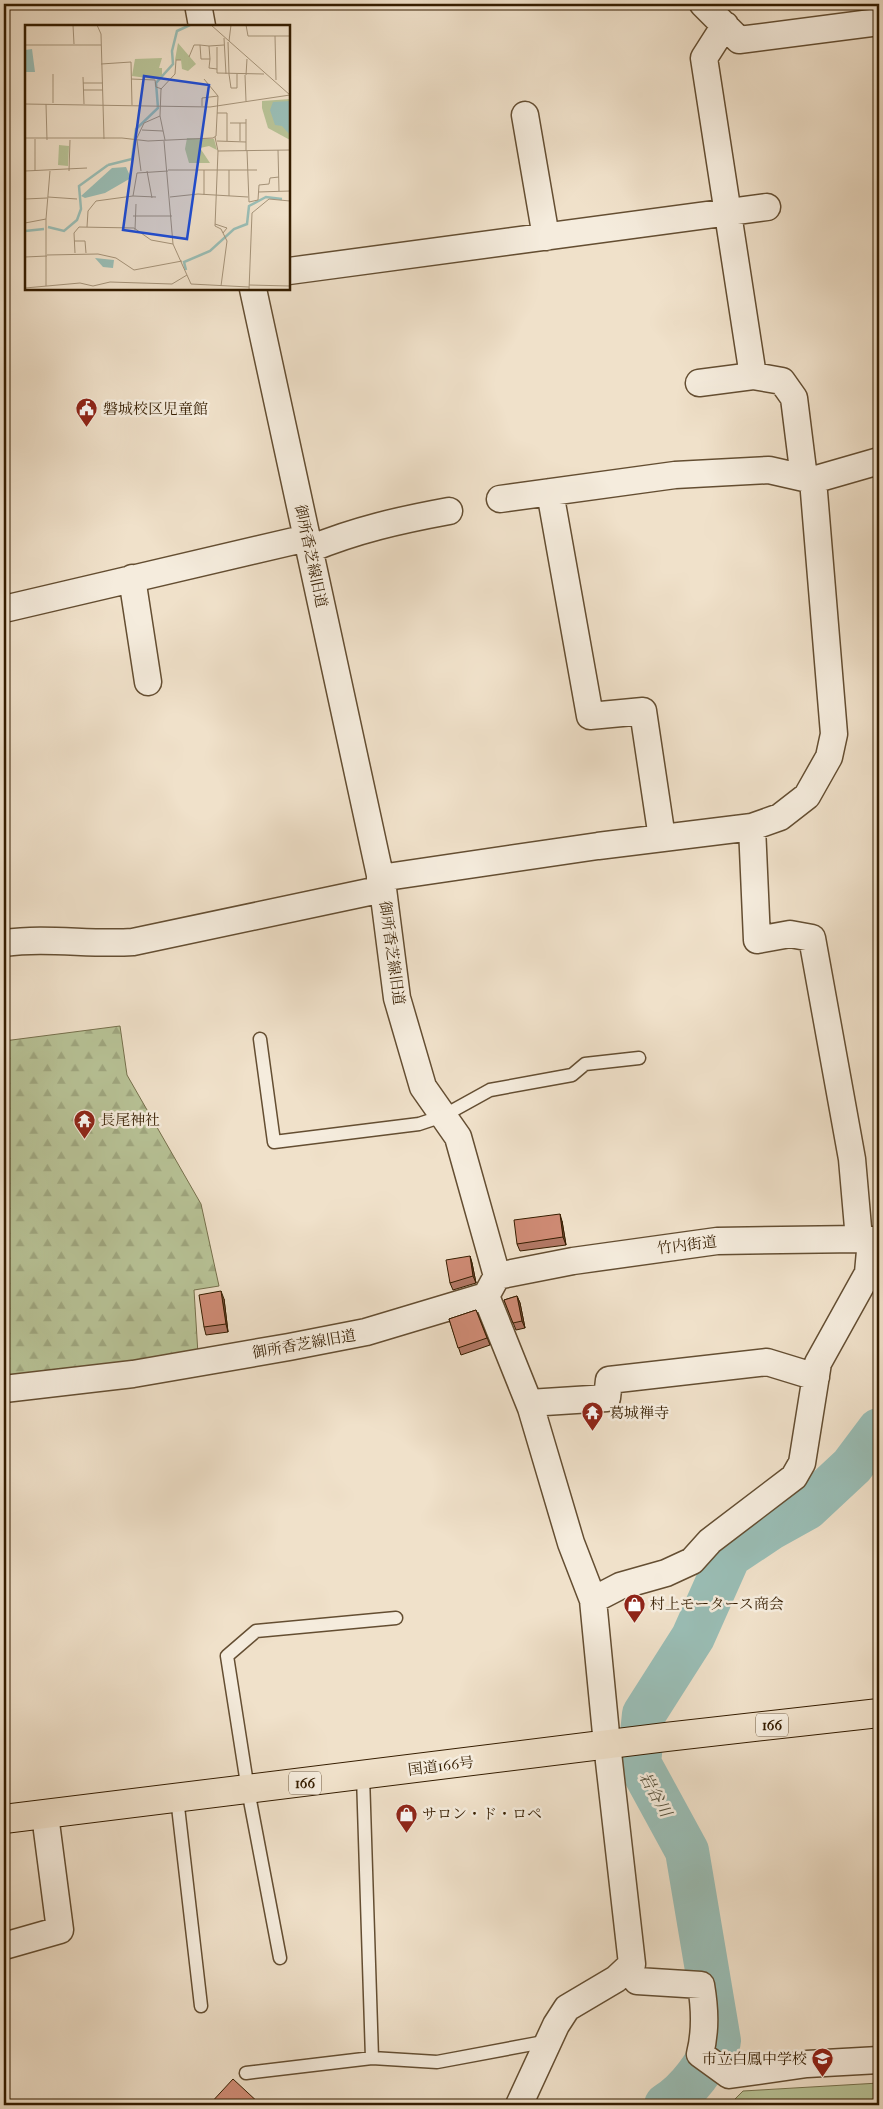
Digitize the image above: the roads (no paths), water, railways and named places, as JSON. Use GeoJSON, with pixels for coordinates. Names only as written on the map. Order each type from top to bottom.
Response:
{"type":"FeatureCollection","features":[{"type":"Feature","properties":{"kind":"highway","name":"国道166号"},"geometry":{"type":"LineString","coordinates":[[4,1820],[607,1744],[879,1714]]}},
{"type":"Feature","properties":{"kind":"street"},"geometry":{"type":"LineString","coordinates":[[198,4],[202,25]]}},
{"type":"Feature","properties":{"kind":"street"},"geometry":{"type":"LineString","coordinates":[[703,4],[739,40],[879,22]]}},
{"type":"Feature","properties":{"kind":"street"},"geometry":{"type":"LineString","coordinates":[[725,25],[704,58],[753,376]]}},
{"type":"Feature","properties":{"kind":"street"},"geometry":{"type":"LineString","coordinates":[[525,115],[546,237]]}},
{"type":"Feature","properties":{"kind":"street"},"geometry":{"type":"LineString","coordinates":[[290,271],[767,207]]}},
{"type":"Feature","properties":{"kind":"street","name":"御所香芝線旧道"},"geometry":{"type":"LineString","coordinates":[[4,1389],[133,1374],[366,1332],[492,1286],[458,1137],[423,1087],[397,998],[381,884],[253,290]]}},
{"type":"Feature","properties":{"kind":"street"},"geometry":{"type":"LineString","coordinates":[[4,943],[27,940],[110,944],[133,942],[381,884],[662,838],[752,827],[780,816],[807,796],[829,757],[834,734],[809,479],[794,398],[782,381],[753,376],[699,383]]}},
{"type":"Feature","properties":{"kind":"street"},"geometry":{"type":"LineString","coordinates":[[500,499],[675,475],[769,470],[809,479],[879,461]]}},
{"type":"Feature","properties":{"kind":"street"},"geometry":{"type":"LineString","coordinates":[[550,492],[590,716],[643,711],[662,838]]}},
{"type":"Feature","properties":{"kind":"street"},"geometry":{"type":"LineString","coordinates":[[4,609],[132,578],[308,544],[392,522],[449,510]]}},
{"type":"Feature","properties":{"kind":"street"},"geometry":{"type":"LineString","coordinates":[[132,578],[148,682]]}},
{"type":"Feature","properties":{"kind":"street"},"geometry":{"type":"LineString","coordinates":[[593,1600],[620,1586],[666,1573],[692,1561],[710,1540],[794,1478],[802,1462],[818,1363],[868,1273],[872,1240],[852,1160],[812,938],[790,934],[757,940],[752,827]]}},
{"type":"Feature","properties":{"kind":"street","name":"竹内街道"},"geometry":{"type":"LineString","coordinates":[[492,1286],[573,1261],[717,1241],[872,1240]]}},
{"type":"Feature","properties":{"kind":"street"},"geometry":{"type":"LineString","coordinates":[[492,1286],[571,1543],[593,1600],[632,1964],[616,1979],[568,2008],[556,2025],[519,2105]]}},
{"type":"Feature","properties":{"kind":"street"},"geometry":{"type":"LineString","coordinates":[[529,1403],[607,1398],[609,1380],[767,1362],[816,1377]]}},
{"type":"Feature","properties":{"kind":"street"},"geometry":{"type":"LineString","coordinates":[[4,1946],[60,1930],[45,1814]]}},
{"type":"Feature","properties":{"kind":"street"},"geometry":{"type":"LineString","coordinates":[[627,1969],[637,1980],[701,1985],[705,2007],[705,2033],[700,2054],[729,2075],[807,2064],[879,2060]]}},
{"type":"Feature","properties":{"kind":"lane"},"geometry":{"type":"LineString","coordinates":[[260,1040],[274,1142],[419,1124],[443,1116],[490,1090],[572,1075],[585,1064],[639,1058]]}},
{"type":"Feature","properties":{"kind":"lane"},"geometry":{"type":"LineString","coordinates":[[280,1958],[248,1790],[227,1656],[256,1631],[396,1618]]}},
{"type":"Feature","properties":{"kind":"lane"},"geometry":{"type":"LineString","coordinates":[[363,1776],[372,2058]]}},
{"type":"Feature","properties":{"kind":"lane"},"geometry":{"type":"LineString","coordinates":[[178,1798],[201,2006]]}},
{"type":"Feature","properties":{"kind":"lane"},"geometry":{"type":"LineString","coordinates":[[246,2074],[372,2058],[437,2062],[549,2041]]}},
{"type":"Feature","properties":{"kind":"waterway","name":"岩谷川"},"geometry":{"type":"LineString","coordinates":[[666,2105],[690,2084],[719,2041],[687,1851],[639,1763],[644,1714],[693,1637],[729,1556],[771,1528],[807,1508],[852,1466],[879,1430]]}},
{"type":"Feature","properties":{"kind":"place","name":"磐城校区児童館"},"geometry":{"type":"Point","coordinates":[87,428]}},
{"type":"Feature","properties":{"kind":"place","name":"長尾神社"},"geometry":{"type":"Point","coordinates":[84,1139]}},
{"type":"Feature","properties":{"kind":"place","name":"葛城禅寺"},"geometry":{"type":"Point","coordinates":[593,1432]}},
{"type":"Feature","properties":{"kind":"place","name":"村上モータース商会"},"geometry":{"type":"Point","coordinates":[634,1623]}},
{"type":"Feature","properties":{"kind":"place","name":"サロン・ド・ロペ"},"geometry":{"type":"Point","coordinates":[406,1833]}},
{"type":"Feature","properties":{"kind":"place","name":"市立白鳳中学校"},"geometry":{"type":"Point","coordinates":[823,2078]}}]}
